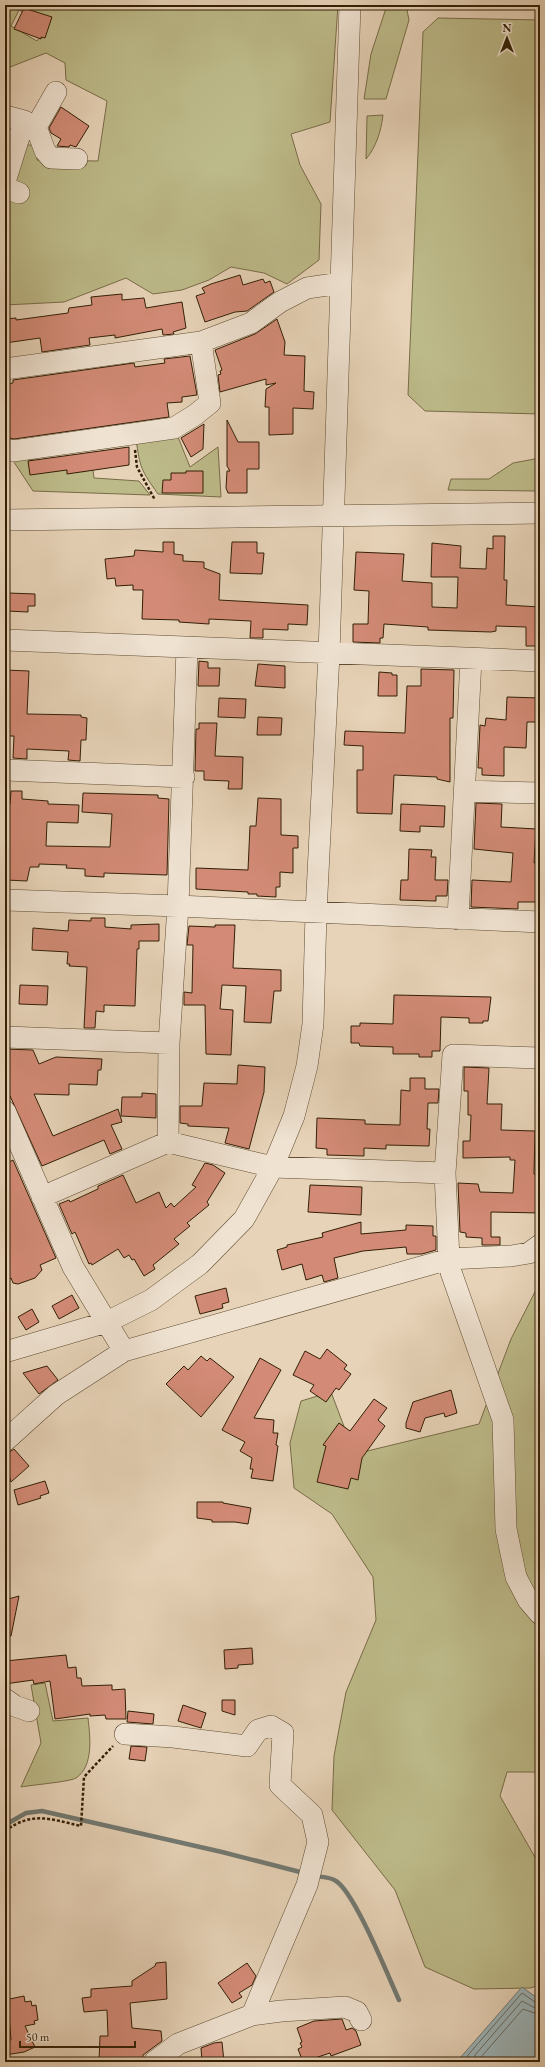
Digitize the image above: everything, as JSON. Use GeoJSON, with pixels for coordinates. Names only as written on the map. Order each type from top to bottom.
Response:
{"type":"FeatureCollection","features":[{"type":"Feature","properties":{"kind":"street"},"geometry":{"type":"LineString","coordinates":[[5,1352],[107,1322],[152,1300],[200,1264],[244,1219],[273,1167],[294,1116],[307,1066],[312,1024],[329,654],[350,5]]}},
{"type":"Feature","properties":{"kind":"street"},"geometry":{"type":"LineString","coordinates":[[10,188],[22,121],[56,92]]}},
{"type":"Feature","properties":{"kind":"street"},"geometry":{"type":"LineString","coordinates":[[22,121],[51,158],[77,159]]}},
{"type":"Feature","properties":{"kind":"street"},"geometry":{"type":"LineString","coordinates":[[5,369],[201,342],[251,323],[280,302],[307,288],[341,283]]}},
{"type":"Feature","properties":{"kind":"street"},"geometry":{"type":"LineString","coordinates":[[5,449],[13,451],[174,428],[195,415],[210,403],[201,342]]}},
{"type":"Feature","properties":{"kind":"street"},"geometry":{"type":"LineString","coordinates":[[5,520],[540,513]]}},
{"type":"Feature","properties":{"kind":"street"},"geometry":{"type":"LineString","coordinates":[[5,640],[329,654],[540,661]]}},
{"type":"Feature","properties":{"kind":"street"},"geometry":{"type":"LineString","coordinates":[[168,1142],[169,1043],[178,906],[184,777],[187,648]]}},
{"type":"Feature","properties":{"kind":"street"},"geometry":{"type":"LineString","coordinates":[[458,918],[471,659]]}},
{"type":"Feature","properties":{"kind":"street"},"geometry":{"type":"LineString","coordinates":[[5,770],[184,777]]}},
{"type":"Feature","properties":{"kind":"street"},"geometry":{"type":"LineString","coordinates":[[464,791],[540,793]]}},
{"type":"Feature","properties":{"kind":"street"},"geometry":{"type":"LineString","coordinates":[[5,900],[540,922]]}},
{"type":"Feature","properties":{"kind":"street"},"geometry":{"type":"LineString","coordinates":[[5,1037],[169,1043]]}},
{"type":"Feature","properties":{"kind":"street"},"geometry":{"type":"LineString","coordinates":[[540,1058],[452,1054],[445,1173],[449,1259],[452,1272],[503,1420],[506,1529],[516,1577],[528,1600],[540,1614]]}},
{"type":"Feature","properties":{"kind":"street"},"geometry":{"type":"LineString","coordinates":[[5,1111],[73,1267],[124,1351]]}},
{"type":"Feature","properties":{"kind":"street"},"geometry":{"type":"LineString","coordinates":[[42,1197],[168,1142],[273,1167],[445,1173]]}},
{"type":"Feature","properties":{"kind":"street"},"geometry":{"type":"LineString","coordinates":[[5,1441],[56,1395],[124,1351],[449,1259],[511,1256],[529,1253],[540,1245]]}},
{"type":"Feature","properties":{"kind":"street"},"geometry":{"type":"LineString","coordinates":[[5,1699],[15,1706],[29,1711]]}},
{"type":"Feature","properties":{"kind":"street"},"geometry":{"type":"LineString","coordinates":[[125,1734],[173,1737],[246,1746],[258,1730],[272,1726],[283,1733],[280,1785],[312,1815],[318,1842],[310,1876],[252,2015]]}},
{"type":"Feature","properties":{"kind":"street"},"geometry":{"type":"LineString","coordinates":[[154,2062],[178,2044],[252,2015],[345,2007],[357,2012],[361,2020]]}},
{"type":"Feature","properties":{"kind":"path"},"geometry":{"type":"LineString","coordinates":[[132,434],[137,467],[154,499],[155,518]]}},
{"type":"Feature","properties":{"kind":"path"},"geometry":{"type":"LineString","coordinates":[[5,1831],[15,1824],[40,1817],[80,1826],[84,1778],[125,1734]]}},
{"type":"Feature","properties":{"kind":"shaded area"},"geometry":{"type":"Polygon","coordinates":[[[5,5],[338,5],[330,122],[291,134],[300,165],[321,204],[319,260],[287,284],[264,273],[231,267],[209,280],[182,290],[153,294],[126,278],[64,302],[5,305],[5,201],[24,145],[38,145],[37,160],[98,161],[107,101],[66,80],[65,63],[46,53],[5,69],[5,5]],[[19,10],[11,26],[37,41],[48,25],[19,10]]]}},
{"type":"Feature","properties":{"kind":"shaded area"},"geometry":{"type":"Polygon","coordinates":[[[387,5],[406,5],[409,20],[386,99],[364,99],[371,54],[387,5]]]}},
{"type":"Feature","properties":{"kind":"shaded area"},"geometry":{"type":"Polygon","coordinates":[[[438,18],[540,20],[540,414],[425,411],[408,395],[423,32],[438,18]]]}},
{"type":"Feature","properties":{"kind":"shaded area"},"geometry":{"type":"Polygon","coordinates":[[[383,115],[378,139],[366,159],[367,116],[383,115]]]}},
{"type":"Feature","properties":{"kind":"shaded area"},"geometry":{"type":"Polygon","coordinates":[[[176,432],[190,467],[218,447],[221,497],[158,494],[152,486],[142,468],[136,439],[176,432]]]}},
{"type":"Feature","properties":{"kind":"shaded area"},"geometry":{"type":"Polygon","coordinates":[[[10,456],[93,470],[94,478],[139,481],[150,495],[33,491],[10,456]]]}},
{"type":"Feature","properties":{"kind":"shaded area"},"geometry":{"type":"Polygon","coordinates":[[[540,458],[540,491],[448,490],[451,479],[489,479],[513,463],[540,458]]]}},
{"type":"Feature","properties":{"kind":"shaded area"},"geometry":{"type":"Polygon","coordinates":[[[540,1282],[540,1772],[507,1772],[500,1796],[540,1866],[540,1985],[530,1988],[474,1989],[425,1967],[395,1890],[332,1810],[334,1756],[346,1692],[376,1620],[373,1577],[332,1514],[294,1488],[290,1443],[301,1401],[331,1392],[345,1429],[359,1453],[479,1424],[511,1339],[540,1282]]]}},
{"type":"Feature","properties":{"kind":"shaded area"},"geometry":{"type":"Polygon","coordinates":[[[45,1683],[53,1721],[88,1718],[90,1750],[86,1766],[82,1773],[76,1778],[21,1787],[41,1743],[31,1685],[45,1683]]]}},
{"type":"Feature","properties":{"kind":"water"},"geometry":{"type":"Polygon","coordinates":[[[522,1987],[540,2000],[540,2062],[472,2062],[460,2058],[522,1987]]]}},
{"type":"Feature","properties":{"kind":"building"},"geometry":{"type":"Polygon","coordinates":[[[24,8],[52,17],[45,38],[41,37],[41,39],[14,29],[24,8]]]}},
{"type":"Feature","properties":{"kind":"building"},"geometry":{"type":"Polygon","coordinates":[[[61,107],[89,126],[76,147],[70,145],[69,147],[57,146],[61,139],[51,133],[49,128],[61,107]]]}},
{"type":"Feature","properties":{"kind":"building"},"geometry":{"type":"Polygon","coordinates":[[[240,275],[243,285],[263,279],[265,283],[270,281],[274,292],[247,311],[235,312],[205,322],[196,296],[205,293],[202,288],[240,275]]]}},
{"type":"Feature","properties":{"kind":"building"},"geometry":{"type":"Polygon","coordinates":[[[122,294],[122,300],[144,298],[146,308],[182,302],[186,328],[173,332],[174,334],[163,335],[162,329],[115,338],[115,335],[89,338],[90,345],[42,352],[40,338],[5,343],[5,319],[16,318],[16,320],[68,313],[69,308],[92,305],[91,297],[122,294]]]}},
{"type":"Feature","properties":{"kind":"building"},"geometry":{"type":"Polygon","coordinates":[[[277,319],[285,342],[284,355],[305,356],[304,391],[314,392],[313,409],[293,408],[293,434],[269,435],[269,407],[265,407],[266,389],[276,383],[266,385],[266,379],[220,392],[218,375],[221,374],[220,371],[222,370],[215,350],[255,334],[277,319]]]}},
{"type":"Feature","properties":{"kind":"building"},"geometry":{"type":"Polygon","coordinates":[[[190,356],[197,395],[182,397],[182,402],[167,403],[169,417],[14,439],[5,437],[5,388],[7,388],[6,384],[13,383],[13,380],[134,363],[135,367],[165,363],[164,359],[190,356]]]}},
{"type":"Feature","properties":{"kind":"building"},"geometry":{"type":"Polygon","coordinates":[[[227,420],[238,442],[259,442],[259,469],[247,469],[247,493],[228,493],[226,488],[227,471],[230,471],[227,466],[227,420]]]}},
{"type":"Feature","properties":{"kind":"building"},"geometry":{"type":"Polygon","coordinates":[[[204,424],[203,449],[191,457],[181,438],[204,424]]]}},
{"type":"Feature","properties":{"kind":"building"},"geometry":{"type":"Polygon","coordinates":[[[129,447],[129,465],[67,474],[67,470],[30,475],[28,461],[129,447]]]}},
{"type":"Feature","properties":{"kind":"building"},"geometry":{"type":"Polygon","coordinates":[[[186,471],[203,471],[203,493],[162,493],[163,480],[171,480],[171,473],[186,473],[186,471]]]}},
{"type":"Feature","properties":{"kind":"building"},"geometry":{"type":"Polygon","coordinates":[[[493,536],[505,536],[504,580],[507,580],[506,605],[540,607],[540,646],[526,646],[526,627],[496,626],[496,631],[491,632],[428,630],[428,627],[384,624],[383,638],[380,638],[380,643],[353,642],[353,624],[368,624],[369,591],[354,590],[356,552],[404,554],[402,581],[432,583],[432,607],[457,608],[458,577],[431,577],[432,543],[461,546],[460,568],[486,569],[487,548],[493,549],[493,536]]]}},
{"type":"Feature","properties":{"kind":"building"},"geometry":{"type":"Polygon","coordinates":[[[163,542],[174,542],[174,554],[183,555],[183,561],[204,562],[204,568],[220,574],[219,600],[308,605],[307,625],[288,624],[288,630],[263,629],[263,638],[250,638],[251,621],[209,619],[209,624],[179,622],[179,620],[142,619],[143,590],[133,590],[133,585],[116,586],[115,578],[107,579],[105,559],[134,556],[135,550],[163,552],[163,542]]]}},
{"type":"Feature","properties":{"kind":"building"},"geometry":{"type":"Polygon","coordinates":[[[232,542],[257,542],[257,553],[264,553],[262,574],[230,573],[232,542]]]}},
{"type":"Feature","properties":{"kind":"building"},"geometry":{"type":"Polygon","coordinates":[[[8,593],[35,594],[35,606],[28,606],[28,612],[7,611],[8,593]]]}},
{"type":"Feature","properties":{"kind":"building"},"geometry":{"type":"Polygon","coordinates":[[[199,661],[208,662],[208,668],[220,668],[219,686],[198,686],[199,661]]]}},
{"type":"Feature","properties":{"kind":"building"},"geometry":{"type":"Polygon","coordinates":[[[258,664],[285,666],[285,688],[255,686],[258,664]]]}},
{"type":"Feature","properties":{"kind":"building"},"geometry":{"type":"Polygon","coordinates":[[[421,669],[454,670],[453,718],[450,718],[450,782],[437,779],[437,777],[394,775],[392,814],[357,813],[357,770],[363,770],[363,746],[344,745],[345,731],[405,733],[407,686],[421,686],[421,669]]]}},
{"type":"Feature","properties":{"kind":"building"},"geometry":{"type":"Polygon","coordinates":[[[5,670],[29,671],[27,714],[81,715],[81,717],[87,718],[86,740],[81,740],[80,761],[68,760],[69,751],[27,749],[27,759],[13,758],[14,736],[5,736],[5,670]]]}},
{"type":"Feature","properties":{"kind":"building"},"geometry":{"type":"Polygon","coordinates":[[[379,672],[397,675],[397,696],[378,696],[379,672]]]}},
{"type":"Feature","properties":{"kind":"building"},"geometry":{"type":"Polygon","coordinates":[[[507,697],[540,698],[540,722],[527,722],[526,748],[504,747],[504,776],[482,775],[482,768],[478,768],[480,725],[485,726],[486,718],[506,720],[507,697]]]}},
{"type":"Feature","properties":{"kind":"building"},"geometry":{"type":"Polygon","coordinates":[[[219,698],[246,699],[245,718],[218,717],[219,698]]]}},
{"type":"Feature","properties":{"kind":"building"},"geometry":{"type":"Polygon","coordinates":[[[258,717],[282,718],[281,735],[257,735],[258,717]]]}},
{"type":"Feature","properties":{"kind":"building"},"geometry":{"type":"Polygon","coordinates":[[[199,723],[217,723],[215,756],[243,757],[242,789],[228,789],[229,781],[204,780],[204,771],[195,771],[196,729],[199,729],[199,723]]]}},
{"type":"Feature","properties":{"kind":"building"},"geometry":{"type":"Polygon","coordinates":[[[11,791],[22,791],[22,799],[48,801],[48,804],[79,805],[78,823],[47,822],[46,846],[110,847],[112,814],[82,812],[83,793],[158,795],[158,798],[169,799],[167,875],[104,873],[104,877],[85,876],[85,869],[66,868],[67,865],[39,864],[39,867],[30,867],[27,881],[6,880],[8,827],[5,827],[5,804],[10,804],[11,791]]]}},
{"type":"Feature","properties":{"kind":"building"},"geometry":{"type":"Polygon","coordinates":[[[258,798],[281,799],[281,835],[298,836],[298,848],[293,848],[293,873],[280,872],[280,887],[276,887],[276,897],[257,896],[257,894],[248,894],[248,892],[196,889],[196,868],[248,870],[250,826],[256,826],[258,798]]]}},
{"type":"Feature","properties":{"kind":"building"},"geometry":{"type":"Polygon","coordinates":[[[476,803],[502,804],[501,827],[536,829],[534,863],[540,863],[540,902],[518,902],[518,909],[471,907],[472,880],[511,882],[513,853],[474,849],[476,803]]]}},
{"type":"Feature","properties":{"kind":"building"},"geometry":{"type":"Polygon","coordinates":[[[401,804],[445,806],[444,827],[420,826],[420,832],[400,831],[401,804]]]}},
{"type":"Feature","properties":{"kind":"building"},"geometry":{"type":"Polygon","coordinates":[[[409,849],[432,850],[431,857],[436,857],[435,880],[448,880],[447,896],[436,896],[436,901],[400,900],[401,880],[408,880],[409,849]]]}},
{"type":"Feature","properties":{"kind":"building"},"geometry":{"type":"Polygon","coordinates":[[[91,918],[105,918],[105,927],[131,929],[131,925],[159,924],[159,941],[139,941],[139,949],[137,949],[135,1006],[104,1005],[104,1012],[96,1011],[95,1028],[84,1028],[87,967],[69,966],[70,964],[67,964],[68,952],[32,950],[33,928],[68,931],[69,920],[91,921],[91,918]]]}},
{"type":"Feature","properties":{"kind":"building"},"geometry":{"type":"Polygon","coordinates":[[[215,925],[235,925],[233,968],[281,970],[281,991],[274,991],[271,1023],[244,1022],[246,986],[222,985],[220,1009],[233,1010],[231,1055],[206,1054],[205,1005],[184,1005],[184,992],[192,993],[193,945],[187,945],[189,926],[215,927],[215,925]]]}},
{"type":"Feature","properties":{"kind":"building"},"geometry":{"type":"Polygon","coordinates":[[[20,985],[48,986],[47,1005],[19,1004],[20,985]]]}},
{"type":"Feature","properties":{"kind":"building"},"geometry":{"type":"Polygon","coordinates":[[[394,995],[491,997],[488,1021],[483,1021],[483,1023],[469,1023],[469,1018],[441,1017],[440,1051],[432,1051],[432,1057],[419,1057],[419,1054],[393,1054],[393,1047],[360,1046],[359,1043],[351,1043],[351,1026],[360,1026],[360,1023],[393,1024],[394,995]]]}},
{"type":"Feature","properties":{"kind":"building"},"geometry":{"type":"Polygon","coordinates":[[[5,1049],[33,1050],[39,1064],[56,1057],[102,1059],[101,1070],[98,1070],[97,1085],[69,1084],[69,1095],[34,1094],[53,1136],[118,1109],[122,1122],[111,1125],[122,1149],[110,1154],[104,1140],[42,1166],[5,1085],[5,1049]]]}},
{"type":"Feature","properties":{"kind":"building"},"geometry":{"type":"Polygon","coordinates":[[[238,1065],[265,1067],[264,1092],[249,1149],[225,1143],[229,1128],[188,1126],[188,1124],[180,1123],[180,1106],[202,1106],[204,1083],[237,1084],[238,1065]]]}},
{"type":"Feature","properties":{"kind":"building"},"geometry":{"type":"Polygon","coordinates":[[[464,1067],[489,1068],[487,1104],[502,1104],[501,1130],[535,1131],[534,1174],[540,1174],[540,1213],[491,1212],[491,1237],[500,1237],[500,1245],[482,1245],[482,1238],[466,1237],[466,1233],[460,1232],[458,1183],[478,1184],[480,1192],[513,1193],[515,1160],[510,1160],[510,1157],[463,1158],[463,1141],[470,1141],[471,1115],[468,1115],[468,1091],[464,1091],[464,1067]]]}},
{"type":"Feature","properties":{"kind":"building"},"geometry":{"type":"Polygon","coordinates":[[[410,1078],[425,1078],[425,1089],[439,1089],[438,1103],[428,1103],[427,1129],[430,1129],[429,1146],[386,1145],[386,1149],[364,1148],[364,1156],[327,1155],[327,1149],[316,1148],[317,1118],[365,1120],[365,1124],[400,1125],[401,1090],[410,1091],[410,1078]]]}},
{"type":"Feature","properties":{"kind":"building"},"geometry":{"type":"Polygon","coordinates":[[[142,1093],[156,1094],[156,1118],[121,1116],[122,1097],[142,1097],[142,1093]]]}},
{"type":"Feature","properties":{"kind":"building"},"geometry":{"type":"Polygon","coordinates":[[[13,1160],[56,1258],[40,1265],[42,1270],[35,1278],[18,1284],[13,1283],[11,1278],[5,1281],[5,1164],[13,1160]]]}},
{"type":"Feature","properties":{"kind":"building"},"geometry":{"type":"Polygon","coordinates":[[[205,1163],[213,1165],[225,1173],[207,1202],[209,1205],[187,1223],[190,1226],[174,1239],[179,1244],[153,1265],[155,1269],[144,1276],[134,1259],[132,1260],[129,1255],[124,1258],[118,1249],[92,1265],[91,1263],[89,1264],[75,1232],[72,1234],[59,1204],[69,1200],[70,1202],[98,1189],[98,1186],[123,1175],[136,1203],[159,1192],[166,1208],[171,1203],[174,1207],[196,1187],[192,1185],[205,1163]]]}},
{"type":"Feature","properties":{"kind":"building"},"geometry":{"type":"Polygon","coordinates":[[[310,1185],[362,1187],[361,1215],[308,1212],[310,1185]]]}},
{"type":"Feature","properties":{"kind":"building"},"geometry":{"type":"Polygon","coordinates":[[[361,1222],[361,1234],[406,1230],[406,1225],[433,1226],[433,1236],[436,1236],[436,1250],[422,1254],[407,1254],[406,1247],[363,1251],[334,1258],[338,1278],[324,1282],[322,1275],[306,1280],[302,1264],[282,1270],[277,1250],[287,1247],[287,1245],[323,1237],[322,1233],[361,1222]]]}},
{"type":"Feature","properties":{"kind":"building"},"geometry":{"type":"Polygon","coordinates":[[[226,1288],[229,1302],[222,1304],[223,1308],[200,1314],[195,1296],[226,1288]]]}},
{"type":"Feature","properties":{"kind":"building"},"geometry":{"type":"Polygon","coordinates":[[[72,1295],[79,1308],[59,1319],[52,1306],[72,1295]]]}},
{"type":"Feature","properties":{"kind":"building"},"geometry":{"type":"Polygon","coordinates":[[[32,1309],[39,1322],[26,1330],[18,1317],[32,1309]]]}},
{"type":"Feature","properties":{"kind":"building"},"geometry":{"type":"Polygon","coordinates":[[[327,1349],[347,1365],[344,1369],[351,1374],[339,1390],[336,1388],[326,1402],[310,1391],[314,1385],[293,1375],[305,1351],[320,1359],[327,1349]]]}},
{"type":"Feature","properties":{"kind":"building"},"geometry":{"type":"Polygon","coordinates":[[[201,1356],[207,1361],[210,1358],[234,1377],[201,1417],[166,1384],[184,1366],[188,1370],[201,1356]]]}},
{"type":"Feature","properties":{"kind":"building"},"geometry":{"type":"Polygon","coordinates":[[[260,1358],[281,1370],[254,1418],[274,1420],[273,1433],[278,1433],[276,1445],[278,1446],[273,1481],[251,1478],[253,1469],[250,1469],[252,1458],[240,1451],[245,1442],[222,1430],[260,1358]]]}},
{"type":"Feature","properties":{"kind":"building"},"geometry":{"type":"Polygon","coordinates":[[[47,1366],[58,1380],[39,1394],[23,1373],[47,1366]]]}},
{"type":"Feature","properties":{"kind":"building"},"geometry":{"type":"Polygon","coordinates":[[[451,1390],[457,1413],[445,1417],[444,1413],[425,1418],[420,1432],[406,1428],[406,1423],[413,1402],[451,1390]]]}},
{"type":"Feature","properties":{"kind":"building"},"geometry":{"type":"Polygon","coordinates":[[[374,1399],[387,1408],[378,1420],[385,1426],[362,1458],[358,1480],[351,1478],[348,1489],[317,1482],[326,1446],[323,1445],[339,1423],[350,1431],[374,1399]]]}},
{"type":"Feature","properties":{"kind":"building"},"geometry":{"type":"Polygon","coordinates":[[[14,1449],[29,1466],[11,1482],[9,1475],[5,1478],[5,1455],[14,1449]]]}},
{"type":"Feature","properties":{"kind":"building"},"geometry":{"type":"Polygon","coordinates":[[[45,1481],[49,1493],[40,1496],[41,1498],[18,1505],[14,1490],[45,1481]]]}},
{"type":"Feature","properties":{"kind":"building"},"geometry":{"type":"Polygon","coordinates":[[[197,1502],[223,1502],[251,1508],[248,1524],[235,1522],[212,1522],[212,1520],[197,1518],[197,1502]]]}},
{"type":"Feature","properties":{"kind":"building"},"geometry":{"type":"Polygon","coordinates":[[[19,1596],[11,1636],[5,1636],[5,1600],[19,1596]]]}},
{"type":"Feature","properties":{"kind":"building"},"geometry":{"type":"Polygon","coordinates":[[[252,1648],[253,1664],[238,1665],[238,1668],[225,1669],[224,1650],[252,1648]]]}},
{"type":"Feature","properties":{"kind":"building"},"geometry":{"type":"Polygon","coordinates":[[[66,1655],[68,1668],[76,1667],[77,1678],[81,1678],[82,1686],[112,1685],[112,1690],[125,1689],[126,1719],[106,1719],[105,1715],[90,1716],[90,1714],[55,1719],[50,1681],[34,1684],[33,1680],[5,1684],[5,1661],[66,1655]]]}},
{"type":"Feature","properties":{"kind":"building"},"geometry":{"type":"Polygon","coordinates":[[[222,1700],[235,1700],[235,1715],[222,1711],[222,1700]]]}},
{"type":"Feature","properties":{"kind":"building"},"geometry":{"type":"Polygon","coordinates":[[[183,1705],[206,1713],[201,1728],[178,1721],[183,1705]]]}},
{"type":"Feature","properties":{"kind":"building"},"geometry":{"type":"Polygon","coordinates":[[[128,1711],[154,1714],[153,1724],[127,1722],[128,1711]]]}},
{"type":"Feature","properties":{"kind":"building"},"geometry":{"type":"Polygon","coordinates":[[[131,1746],[147,1747],[145,1761],[129,1759],[131,1746]]]}},
{"type":"Feature","properties":{"kind":"building"},"geometry":{"type":"Polygon","coordinates":[[[166,1962],[167,1999],[130,2003],[132,2028],[161,2031],[162,2041],[143,2055],[142,2061],[124,2059],[123,2062],[99,2062],[100,2036],[108,2036],[107,2010],[84,2012],[82,1998],[91,1997],[91,1989],[132,1986],[132,1981],[155,1966],[156,1963],[166,1962]]]}},
{"type":"Feature","properties":{"kind":"building"},"geometry":{"type":"Polygon","coordinates":[[[247,1963],[256,1976],[252,1985],[239,1993],[242,1997],[232,2003],[218,1983],[247,1963]]]}},
{"type":"Feature","properties":{"kind":"building"},"geometry":{"type":"Polygon","coordinates":[[[24,1996],[25,2002],[31,2001],[32,2006],[36,2005],[38,2020],[34,2021],[35,2024],[25,2026],[35,2047],[24,2052],[5,2055],[5,2041],[11,2040],[9,2016],[5,2017],[5,2000],[24,1996]]]}},
{"type":"Feature","properties":{"kind":"building"},"geometry":{"type":"Polygon","coordinates":[[[342,2019],[346,2030],[352,2028],[356,2031],[361,2045],[331,2056],[330,2053],[303,2062],[298,2049],[302,2047],[300,2043],[302,2042],[297,2028],[314,2021],[342,2019]]]}},
{"type":"Feature","properties":{"kind":"building"},"geometry":{"type":"Polygon","coordinates":[[[222,2042],[224,2062],[202,2062],[201,2048],[214,2043],[222,2042]]]}},
{"type":"Feature","properties":{"kind":"waterway"},"geometry":{"type":"LineString","coordinates":[[5,1825],[26,1813],[42,1811],[222,1852],[304,1873]]}},
{"type":"Feature","properties":{"kind":"waterway"},"geometry":{"type":"LineString","coordinates":[[315,1876],[334,1880],[344,1889],[361,1918],[399,2000]]}}]}
